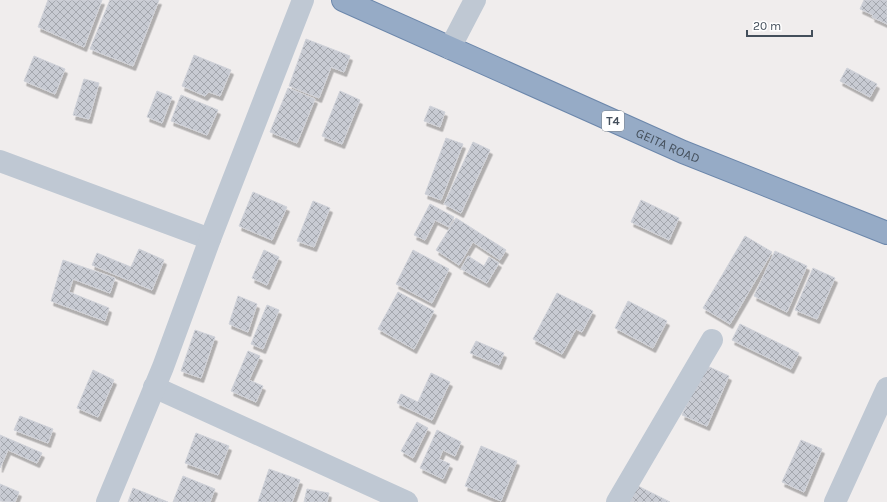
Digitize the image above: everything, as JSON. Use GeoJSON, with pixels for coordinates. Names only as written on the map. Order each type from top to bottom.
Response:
{"type":"FeatureCollection","features":[{"type":"Feature","properties":{"kind":"highway","name":"GEITA ROAD"},"geometry":{"type":"LineString","coordinates":[[343,0],[683,152],[887,233]]}},
{"type":"Feature","properties":{"kind":"street"},"geometry":{"type":"LineString","coordinates":[[107,502],[154,387],[303,0]]}},
{"type":"Feature","properties":{"kind":"street"},"geometry":{"type":"LineString","coordinates":[[450,48],[475,0]]}},
{"type":"Feature","properties":{"kind":"street"},"geometry":{"type":"LineString","coordinates":[[0,161],[210,239]]}},
{"type":"Feature","properties":{"kind":"street"},"geometry":{"type":"LineString","coordinates":[[617,502],[712,340]]}},
{"type":"Feature","properties":{"kind":"street"},"geometry":{"type":"LineString","coordinates":[[154,387],[407,502]]}},
{"type":"Feature","properties":{"kind":"street"},"geometry":{"type":"LineString","coordinates":[[835,502],[887,388]]}},
{"type":"Feature","properties":{"kind":"building"},"geometry":{"type":"Polygon","coordinates":[[[48,0],[102,0],[84,47],[38,27],[48,0]]]}},
{"type":"Feature","properties":{"kind":"building"},"geometry":{"type":"Polygon","coordinates":[[[110,0],[159,0],[133,66],[90,49],[110,0]]]}},
{"type":"Feature","properties":{"kind":"building"},"geometry":{"type":"Polygon","coordinates":[[[864,0],[887,0],[887,24],[860,9],[864,0]]]}},
{"type":"Feature","properties":{"kind":"building"},"geometry":{"type":"Polygon","coordinates":[[[306,39],[350,56],[344,72],[331,67],[319,98],[289,86],[306,39]]]}},
{"type":"Feature","properties":{"kind":"building"},"geometry":{"type":"Polygon","coordinates":[[[194,55],[231,70],[220,96],[209,92],[205,96],[182,86],[194,55]]]}},
{"type":"Feature","properties":{"kind":"building"},"geometry":{"type":"Polygon","coordinates":[[[34,56],[65,69],[55,94],[24,81],[34,56]]]}},
{"type":"Feature","properties":{"kind":"building"},"geometry":{"type":"Polygon","coordinates":[[[847,68],[877,84],[870,97],[840,81],[847,68]]]}},
{"type":"Feature","properties":{"kind":"building"},"geometry":{"type":"Polygon","coordinates":[[[84,79],[99,83],[89,119],[73,115],[84,79]]]}},
{"type":"Feature","properties":{"kind":"building"},"geometry":{"type":"Polygon","coordinates":[[[288,88],[315,99],[297,143],[270,132],[288,88]]]}},
{"type":"Feature","properties":{"kind":"building"},"geometry":{"type":"Polygon","coordinates":[[[157,91],[172,97],[162,123],[147,117],[157,91]]]}},
{"type":"Feature","properties":{"kind":"building"},"geometry":{"type":"Polygon","coordinates":[[[340,91],[360,100],[342,144],[322,136],[340,91]]]}},
{"type":"Feature","properties":{"kind":"building"},"geometry":{"type":"Polygon","coordinates":[[[181,95],[218,110],[207,135],[171,121],[181,95]]]}},
{"type":"Feature","properties":{"kind":"building"},"geometry":{"type":"Polygon","coordinates":[[[430,106],[445,112],[440,127],[424,121],[430,106]]]}},
{"type":"Feature","properties":{"kind":"building"},"geometry":{"type":"Polygon","coordinates":[[[446,138],[463,144],[441,200],[425,194],[446,138]]]}},
{"type":"Feature","properties":{"kind":"building"},"geometry":{"type":"Polygon","coordinates":[[[473,142],[490,150],[461,213],[444,204],[473,142]]]}},
{"type":"Feature","properties":{"kind":"building"},"geometry":{"type":"Polygon","coordinates":[[[253,192],[287,207],[272,240],[239,226],[253,192]]]}},
{"type":"Feature","properties":{"kind":"building"},"geometry":{"type":"Polygon","coordinates":[[[641,200],[679,218],[669,240],[631,222],[641,200]]]}},
{"type":"Feature","properties":{"kind":"building"},"geometry":{"type":"Polygon","coordinates":[[[313,201],[330,208],[314,247],[297,241],[313,201]]]}},
{"type":"Feature","properties":{"kind":"building"},"geometry":{"type":"Polygon","coordinates":[[[430,204],[454,217],[449,227],[435,220],[425,240],[414,235],[430,204]]]}},
{"type":"Feature","properties":{"kind":"building"},"geometry":{"type":"Polygon","coordinates":[[[456,218],[506,250],[500,260],[473,242],[459,265],[436,250],[456,218]]]}},
{"type":"Feature","properties":{"kind":"building"},"geometry":{"type":"Polygon","coordinates":[[[745,236],[772,252],[730,324],[703,308],[745,236]]]}},
{"type":"Feature","properties":{"kind":"building"},"geometry":{"type":"Polygon","coordinates":[[[139,249],[164,260],[152,290],[92,265],[97,253],[131,267],[139,249]]]}},
{"type":"Feature","properties":{"kind":"building"},"geometry":{"type":"Polygon","coordinates":[[[264,250],[279,257],[267,285],[252,278],[264,250]]]}},
{"type":"Feature","properties":{"kind":"building"},"geometry":{"type":"Polygon","coordinates":[[[413,250],[449,269],[432,303],[396,284],[413,250]]]}},
{"type":"Feature","properties":{"kind":"building"},"geometry":{"type":"Polygon","coordinates":[[[775,251],[807,266],[787,312],[754,296],[775,251]]]}},
{"type":"Feature","properties":{"kind":"building"},"geometry":{"type":"Polygon","coordinates":[[[468,256],[484,266],[489,257],[499,263],[487,283],[461,269],[468,256]]]}},
{"type":"Feature","properties":{"kind":"building"},"geometry":{"type":"Polygon","coordinates":[[[63,260],[115,278],[110,293],[73,279],[69,292],[109,308],[105,321],[51,301],[63,260]]]}},
{"type":"Feature","properties":{"kind":"building"},"geometry":{"type":"Polygon","coordinates":[[[813,268],[835,278],[817,319],[795,310],[813,268]]]}},
{"type":"Feature","properties":{"kind":"building"},"geometry":{"type":"Polygon","coordinates":[[[398,292],[434,311],[414,349],[378,329],[398,292]]]}},
{"type":"Feature","properties":{"kind":"building"},"geometry":{"type":"Polygon","coordinates":[[[557,293],[593,311],[582,332],[576,329],[562,354],[533,339],[557,293]]]}},
{"type":"Feature","properties":{"kind":"building"},"geometry":{"type":"Polygon","coordinates":[[[238,296],[257,304],[248,332],[229,324],[238,296]]]}},
{"type":"Feature","properties":{"kind":"building"},"geometry":{"type":"Polygon","coordinates":[[[628,301],[667,321],[653,348],[615,328],[628,301]]]}},
{"type":"Feature","properties":{"kind":"building"},"geometry":{"type":"Polygon","coordinates":[[[267,305],[279,310],[263,349],[251,344],[267,305]]]}},
{"type":"Feature","properties":{"kind":"building"},"geometry":{"type":"Polygon","coordinates":[[[740,324],[799,353],[791,369],[732,340],[740,324]]]}},
{"type":"Feature","properties":{"kind":"building"},"geometry":{"type":"Polygon","coordinates":[[[195,330],[215,337],[201,378],[181,371],[195,330]]]}},
{"type":"Feature","properties":{"kind":"building"},"geometry":{"type":"Polygon","coordinates":[[[476,341],[504,353],[499,365],[470,353],[476,341]]]}},
{"type":"Feature","properties":{"kind":"building"},"geometry":{"type":"Polygon","coordinates":[[[248,351],[260,356],[249,380],[263,386],[256,402],[231,391],[248,351]]]}},
{"type":"Feature","properties":{"kind":"building"},"geometry":{"type":"Polygon","coordinates":[[[705,365],[729,376],[707,426],[682,415],[705,365]]]}},
{"type":"Feature","properties":{"kind":"building"},"geometry":{"type":"Polygon","coordinates":[[[93,370],[114,380],[98,417],[77,408],[93,370]]]}},
{"type":"Feature","properties":{"kind":"building"},"geometry":{"type":"Polygon","coordinates":[[[431,373],[450,382],[432,420],[397,403],[401,394],[418,402],[431,373]]]}},
{"type":"Feature","properties":{"kind":"building"},"geometry":{"type":"Polygon","coordinates":[[[20,416],[53,429],[48,443],[14,430],[20,416]]]}},
{"type":"Feature","properties":{"kind":"building"},"geometry":{"type":"Polygon","coordinates":[[[417,422],[428,428],[413,458],[401,451],[417,422]]]}},
{"type":"Feature","properties":{"kind":"building"},"geometry":{"type":"Polygon","coordinates":[[[437,430],[461,442],[455,456],[443,450],[439,459],[450,464],[443,479],[420,468],[437,430]]]}},
{"type":"Feature","properties":{"kind":"building"},"geometry":{"type":"Polygon","coordinates":[[[196,433],[229,446],[218,475],[185,463],[196,433]]]}},
{"type":"Feature","properties":{"kind":"building"},"geometry":{"type":"Polygon","coordinates":[[[0,435],[42,453],[37,463],[8,450],[0,468],[0,435]]]}},
{"type":"Feature","properties":{"kind":"building"},"geometry":{"type":"Polygon","coordinates":[[[801,440],[822,449],[804,492],[782,482],[801,440]]]}},
{"type":"Feature","properties":{"kind":"building"},"geometry":{"type":"Polygon","coordinates":[[[481,446],[517,461],[501,501],[465,486],[481,446]]]}},
{"type":"Feature","properties":{"kind":"building"},"geometry":{"type":"Polygon","coordinates":[[[269,469],[300,480],[292,502],[258,502],[269,469]]]}},
{"type":"Feature","properties":{"kind":"building"},"geometry":{"type":"Polygon","coordinates":[[[183,476],[215,489],[210,502],[173,502],[183,476]]]}},
{"type":"Feature","properties":{"kind":"building"},"geometry":{"type":"Polygon","coordinates":[[[0,484],[19,492],[15,502],[0,501],[0,484]]]}},
{"type":"Feature","properties":{"kind":"building"},"geometry":{"type":"Polygon","coordinates":[[[636,485],[670,502],[628,502],[636,485]]]}},
{"type":"Feature","properties":{"kind":"building"},"geometry":{"type":"Polygon","coordinates":[[[133,488],[168,502],[128,502],[133,488]]]}},
{"type":"Feature","properties":{"kind":"building"},"geometry":{"type":"Polygon","coordinates":[[[307,489],[329,493],[327,502],[304,502],[307,489]]]}}]}
